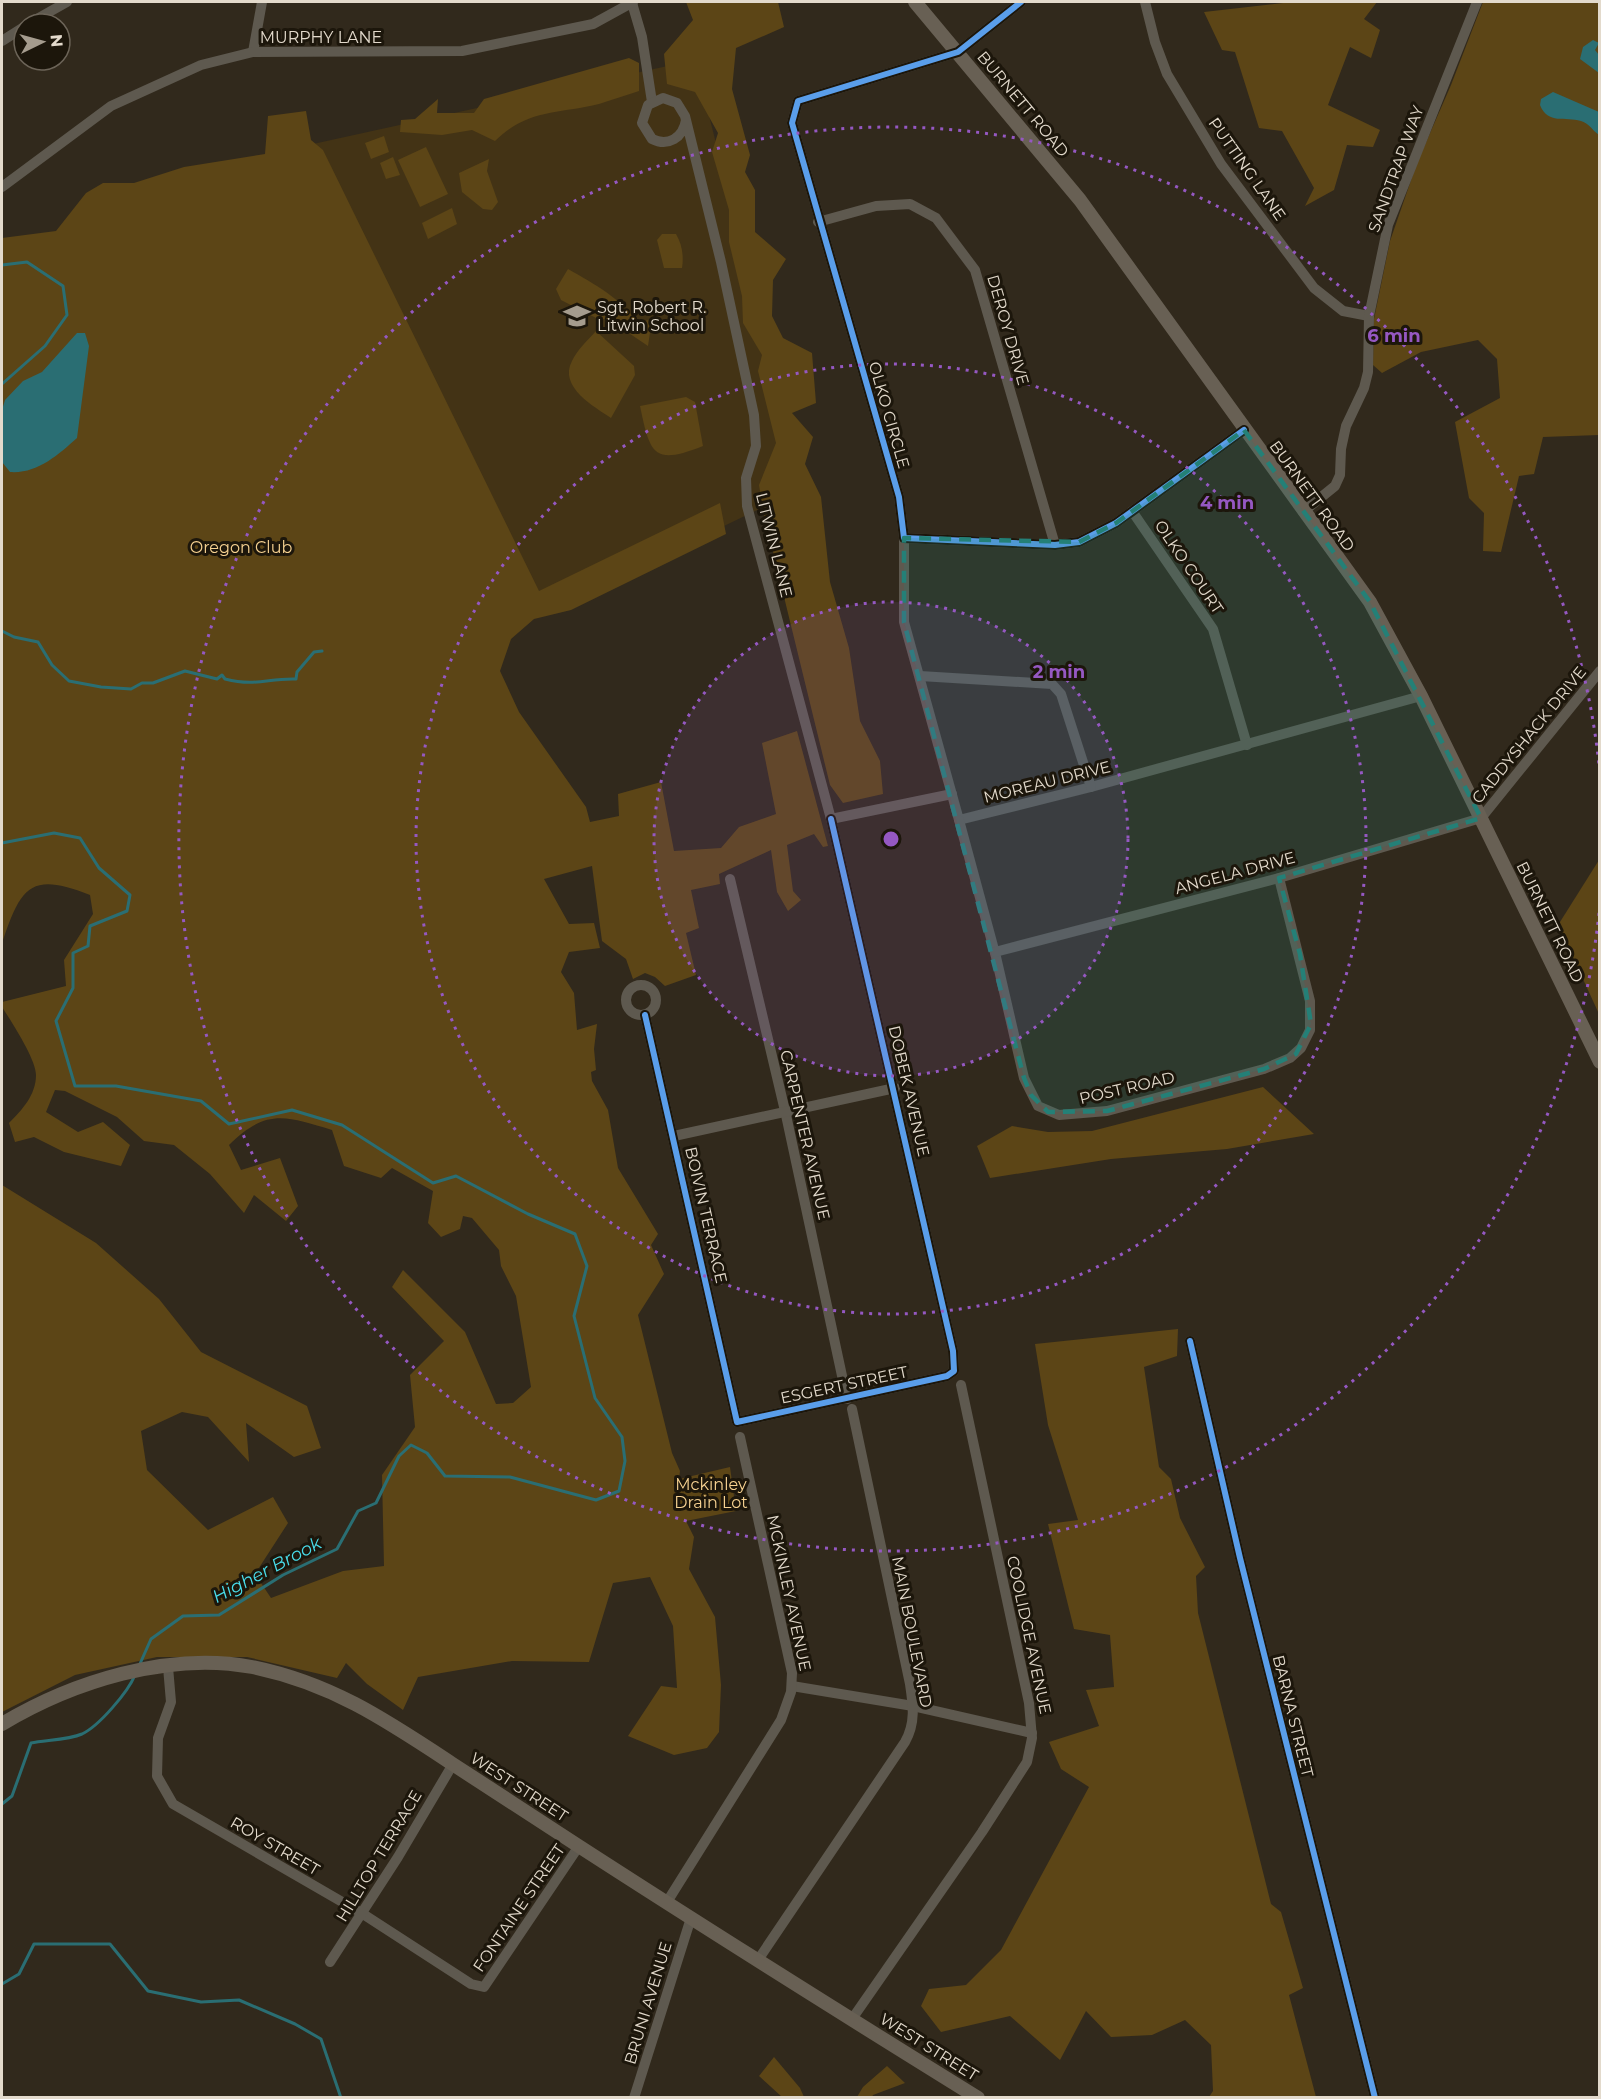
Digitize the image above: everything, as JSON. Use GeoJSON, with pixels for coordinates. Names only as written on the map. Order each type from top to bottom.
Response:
{"type":"FeatureCollection","features":[{"type":"Feature","properties":{"kind":"main road","name":"BURNETT ROAD"},"geometry":{"type":"LineString","coordinates":[[915,2],[1080,200],[1370,602],[1421,696],[1599,1062]]}},
{"type":"Feature","properties":{"kind":"main road","name":"WEST STREET"},"geometry":{"type":"LineString","coordinates":[[2,1724],[61,1693],[90,1682],[168,1667],[213,1663],[251,1667],[306,1681],[372,1711],[691,1918],[978,2097]]}},
{"type":"Feature","properties":{"kind":"street"},"geometry":{"type":"LineString","coordinates":[[49,12],[67,2]]}},
{"type":"Feature","properties":{"kind":"street"},"geometry":{"type":"LineString","coordinates":[[253,52],[262,2]]}},
{"type":"Feature","properties":{"kind":"street"},"geometry":{"type":"LineString","coordinates":[[633,2],[642,36],[652,102]]}},
{"type":"Feature","properties":{"kind":"street","name":"MURPHY LANE"},"geometry":{"type":"LineString","coordinates":[[2,187],[111,106],[201,65],[253,52],[462,51],[593,24],[633,2]]}},
{"type":"Feature","properties":{"kind":"street"},"geometry":{"type":"LineString","coordinates":[[958,52],[1021,2]]}},
{"type":"Feature","properties":{"kind":"street","name":"PUTTING LANE"},"geometry":{"type":"LineString","coordinates":[[1145,2],[1155,42],[1167,74],[1221,164],[1314,288],[1343,311],[1369,316]]}},
{"type":"Feature","properties":{"kind":"street","name":"SANDTRAP WAY"},"geometry":{"type":"LineString","coordinates":[[1303,512],[1335,486],[1340,475],[1341,449],[1346,426],[1364,388],[1368,372],[1369,316],[1388,225],[1477,2]]}},
{"type":"Feature","properties":{"kind":"street","name":"OLKO CIRCLE"},"geometry":{"type":"LineString","coordinates":[[904,538],[898,497],[818,222],[792,123],[798,101],[958,52]]}},
{"type":"Feature","properties":{"kind":"street"},"geometry":{"type":"LineString","coordinates":[[663,99],[674,101],[683,109],[686,120],[684,130],[674,140],[656,141],[645,132],[642,123],[645,109],[652,102],[663,99]]}},
{"type":"Feature","properties":{"kind":"street","name":"LITWIN LANE"},"geometry":{"type":"LineString","coordinates":[[686,120],[721,262],[754,415],[756,446],[746,478],[747,506],[831,819]]}},
{"type":"Feature","properties":{"kind":"street","name":"DEROY DRIVE"},"geometry":{"type":"LineString","coordinates":[[818,222],[876,206],[910,204],[936,218],[975,270],[1055,545]]}},
{"type":"Feature","properties":{"kind":"street"},"geometry":{"type":"LineString","coordinates":[[959,820],[904,622],[904,538],[1055,545],[1079,542],[1132,511],[1244,430]]}},
{"type":"Feature","properties":{"kind":"street","name":"OLKO COURT"},"geometry":{"type":"LineString","coordinates":[[1132,511],[1213,629],[1247,744]]}},
{"type":"Feature","properties":{"kind":"street","name":"CADDYSHACK DRIVE"},"geometry":{"type":"LineString","coordinates":[[1481,818],[1599,671]]}},
{"type":"Feature","properties":{"kind":"street"},"geometry":{"type":"LineString","coordinates":[[920,676],[1052,684],[1061,694],[1091,787]]}},
{"type":"Feature","properties":{"kind":"street","name":"MOREAU DRIVE"},"geometry":{"type":"LineString","coordinates":[[959,820],[1091,787],[1421,696]]}},
{"type":"Feature","properties":{"kind":"street"},"geometry":{"type":"LineString","coordinates":[[831,819],[952,794]]}},
{"type":"Feature","properties":{"kind":"street","name":"ANGELA DRIVE"},"geometry":{"type":"LineString","coordinates":[[995,952],[1279,878],[1481,818]]}},
{"type":"Feature","properties":{"kind":"street","name":"DOBEK AVENUE"},"geometry":{"type":"LineString","coordinates":[[831,819],[953,1351],[954,1371]]}},
{"type":"Feature","properties":{"kind":"street","name":"POST ROAD"},"geometry":{"type":"LineString","coordinates":[[959,820],[995,952],[1024,1078],[1038,1106],[1048,1112],[1065,1115],[1126,1106],[1282,1062],[1296,1054],[1305,1042],[1311,1024],[1310,1001],[1279,878]]}},
{"type":"Feature","properties":{"kind":"street","name":"CARPENTER AVENUE"},"geometry":{"type":"LineString","coordinates":[[730,879],[785,1112],[849,1404]]}},
{"type":"Feature","properties":{"kind":"street","name":"BOIVIN TERRACE"},"geometry":{"type":"LineString","coordinates":[[645,1015],[737,1422]]}},
{"type":"Feature","properties":{"kind":"street"},"geometry":{"type":"LineString","coordinates":[[674,1136],[894,1088]]}},
{"type":"Feature","properties":{"kind":"street","name":"BARNA STREET"},"geometry":{"type":"LineString","coordinates":[[1190,1341],[1254,1613],[1375,2097]]}},
{"type":"Feature","properties":{"kind":"street","name":"ESGERT STREET"},"geometry":{"type":"LineString","coordinates":[[737,1422],[849,1404],[947,1376],[954,1371]]}},
{"type":"Feature","properties":{"kind":"street","name":"COOLIDGE AVENUE"},"geometry":{"type":"LineString","coordinates":[[852,2019],[982,1832],[1027,1762],[1032,1732],[1029,1703],[961,1385]]}},
{"type":"Feature","properties":{"kind":"street","name":"MAIN BOULEVARD"},"geometry":{"type":"LineString","coordinates":[[758,1960],[905,1742],[911,1728],[913,1706],[849,1404]]}},
{"type":"Feature","properties":{"kind":"street","name":"MCKINLEY AVENUE"},"geometry":{"type":"LineString","coordinates":[[667,1902],[781,1720],[792,1686],[789,1654],[740,1437]]}},
{"type":"Feature","properties":{"kind":"street","name":"ROY STREET"},"geometry":{"type":"LineString","coordinates":[[168,1667],[171,1702],[158,1738],[157,1776],[173,1804],[363,1914],[471,1984],[484,1987]]}},
{"type":"Feature","properties":{"kind":"street"},"geometry":{"type":"LineString","coordinates":[[792,1686],[913,1706],[1032,1732]]}},
{"type":"Feature","properties":{"kind":"street","name":"HILLTOP TERRACE"},"geometry":{"type":"LineString","coordinates":[[330,1962],[363,1914],[453,1764]]}},
{"type":"Feature","properties":{"kind":"street","name":"FONTAINE STREET"},"geometry":{"type":"LineString","coordinates":[[484,1987],[579,1846]]}},
{"type":"Feature","properties":{"kind":"street","name":"BRUNI AVENUE"},"geometry":{"type":"LineString","coordinates":[[634,2097],[691,1918]]}},
{"type":"Feature","properties":{"kind":"highlighted area"},"geometry":{"type":"Polygon","coordinates":[[[1244,430],[1370,602],[1481,818],[1279,878],[1300,954],[1311,1024],[1296,1054],[1264,1069],[1107,1111],[1048,1112],[1031,1095],[1024,1078],[904,622],[904,538],[1079,542],[1116,523],[1244,430]]]}},
{"type":"Feature","properties":{"kind":"shaded area","name":"Sgt. Robert R. Litwin School"},"geometry":{"type":"Polygon","coordinates":[[[695,60],[803,488],[539,615],[313,144],[695,60]]]}},
{"type":"Feature","properties":{"kind":"green space"},"geometry":{"type":"Polygon","coordinates":[[[686,2],[778,2],[784,27],[736,48],[732,89],[750,155],[745,172],[755,190],[755,232],[786,259],[773,280],[772,316],[783,338],[812,353],[816,403],[792,413],[813,437],[805,464],[821,497],[830,582],[849,648],[860,721],[880,761],[883,794],[843,803],[830,785],[764,515],[759,485],[776,443],[758,371],[762,355],[743,323],[742,296],[729,242],[729,210],[712,152],[718,133],[695,92],[667,84],[664,54],[693,20],[686,2]]]}},
{"type":"Feature","properties":{"kind":"green space"},"geometry":{"type":"Polygon","coordinates":[[[1292,2],[1377,2],[1364,19],[1380,30],[1371,58],[1350,47],[1328,105],[1380,130],[1373,147],[1347,145],[1334,190],[1305,206],[1314,188],[1282,131],[1259,128],[1235,52],[1222,50],[1204,12],[1292,2]]]}},
{"type":"Feature","properties":{"kind":"green space"},"geometry":{"type":"Polygon","coordinates":[[[1483,2],[1599,2],[1599,435],[1543,437],[1534,474],[1519,476],[1501,552],[1483,551],[1484,513],[1469,498],[1455,422],[1500,398],[1497,359],[1478,340],[1421,352],[1382,373],[1373,365],[1374,319],[1390,241],[1417,163],[1451,85],[1483,2]]]}},
{"type":"Feature","properties":{"kind":"green space"},"geometry":{"type":"Polygon","coordinates":[[[629,58],[639,63],[639,91],[599,104],[531,118],[519,123],[495,141],[472,130],[442,135],[400,132],[401,120],[415,119],[438,99],[437,113],[474,113],[484,99],[629,58]]]}},
{"type":"Feature","properties":{"kind":"green space"},"geometry":{"type":"Polygon","coordinates":[[[306,111],[311,140],[323,150],[539,591],[720,503],[726,534],[571,610],[534,619],[511,639],[500,671],[519,712],[586,807],[590,822],[619,816],[618,794],[661,782],[674,851],[721,848],[739,827],[776,814],[762,743],[797,731],[828,846],[823,847],[814,834],[787,845],[793,891],[801,900],[788,911],[777,892],[771,850],[719,874],[720,884],[691,890],[699,928],[686,933],[696,975],[665,986],[655,977],[645,973],[633,979],[626,959],[602,941],[592,866],[544,879],[569,924],[594,923],[600,948],[569,952],[561,972],[574,993],[577,1030],[597,1024],[594,1049],[596,1070],[591,1072],[592,1081],[608,1110],[618,1168],[658,1234],[651,1245],[664,1274],[638,1315],[672,1453],[680,1471],[679,1479],[730,1467],[736,1511],[686,1521],[694,1537],[689,1569],[715,1617],[721,1685],[719,1732],[707,1748],[674,1755],[628,1736],[661,1686],[677,1688],[673,1626],[650,1577],[613,1583],[589,1662],[512,1661],[418,1677],[403,1710],[367,1684],[346,1663],[337,1678],[247,1657],[157,1657],[75,1675],[2,1712],[2,1185],[96,1243],[159,1299],[201,1352],[307,1406],[321,1448],[294,1457],[246,1423],[249,1462],[208,1417],[182,1412],[141,1431],[147,1470],[208,1530],[273,1497],[288,1523],[255,1574],[271,1598],[343,1571],[384,1566],[382,1475],[415,1427],[410,1375],[444,1341],[392,1287],[403,1270],[465,1332],[496,1404],[513,1403],[531,1387],[516,1296],[501,1266],[499,1250],[472,1218],[463,1216],[460,1229],[441,1237],[428,1223],[433,1191],[392,1168],[381,1178],[344,1166],[332,1130],[302,1121],[277,1118],[254,1125],[229,1145],[241,1170],[280,1158],[298,1206],[286,1221],[254,1195],[244,1213],[210,1174],[174,1145],[144,1141],[117,1117],[65,1091],[55,1090],[46,1112],[78,1132],[103,1122],[130,1145],[121,1166],[64,1152],[34,1137],[15,1142],[9,1123],[31,1096],[36,1075],[28,1050],[2,1007],[2,1002],[66,986],[64,960],[93,914],[90,895],[54,884],[41,885],[31,889],[22,897],[2,943],[2,238],[56,231],[86,193],[103,183],[134,183],[184,167],[265,154],[268,116],[306,111]]]}},
{"type":"Feature","properties":{"kind":"green space"},"geometry":{"type":"Polygon","coordinates":[[[384,136],[389,152],[371,159],[365,143],[384,136]]]}},
{"type":"Feature","properties":{"kind":"green space"},"geometry":{"type":"Polygon","coordinates":[[[426,147],[448,194],[420,207],[398,160],[426,147]]]}},
{"type":"Feature","properties":{"kind":"green space"},"geometry":{"type":"Polygon","coordinates":[[[393,157],[400,175],[386,179],[380,163],[393,157]]]}},
{"type":"Feature","properties":{"kind":"green space"},"geometry":{"type":"Polygon","coordinates":[[[489,159],[487,171],[498,202],[492,210],[483,209],[462,192],[459,173],[489,159]]]}},
{"type":"Feature","properties":{"kind":"green space"},"geometry":{"type":"Polygon","coordinates":[[[452,208],[457,224],[428,239],[422,223],[452,208]]]}},
{"type":"Feature","properties":{"kind":"green space"},"geometry":{"type":"Polygon","coordinates":[[[662,234],[676,234],[682,250],[682,268],[664,268],[657,240],[662,234]]]}},
{"type":"Feature","properties":{"kind":"green space"},"geometry":{"type":"Polygon","coordinates":[[[568,269],[615,299],[638,323],[652,319],[648,346],[608,319],[598,319],[561,300],[556,289],[568,269]]]}},
{"type":"Feature","properties":{"kind":"green space"},"geometry":{"type":"Polygon","coordinates":[[[596,331],[634,366],[635,375],[611,418],[580,395],[570,379],[569,370],[574,357],[596,331]]]}},
{"type":"Feature","properties":{"kind":"green space"},"geometry":{"type":"Polygon","coordinates":[[[686,397],[695,402],[703,446],[673,455],[664,455],[651,445],[640,406],[686,397]]]}},
{"type":"Feature","properties":{"kind":"green space"},"geometry":{"type":"Polygon","coordinates":[[[1599,860],[1599,1014],[1560,929],[1560,922],[1599,860]]]}},
{"type":"Feature","properties":{"kind":"green space"},"geometry":{"type":"Polygon","coordinates":[[[1263,1087],[1314,1134],[1227,1149],[1111,1159],[990,1178],[977,1146],[1012,1126],[1048,1132],[1092,1131],[1263,1087]]]}},
{"type":"Feature","properties":{"kind":"green space"},"geometry":{"type":"Polygon","coordinates":[[[1178,1329],[1177,1356],[1144,1367],[1159,1467],[1171,1479],[1180,1518],[1205,1567],[1196,1576],[1198,1613],[1271,1904],[1281,1912],[1303,1988],[1289,1995],[1316,2097],[1209,2097],[1213,2091],[1211,2045],[1185,2020],[1152,2035],[1111,2037],[1086,2011],[1060,2060],[1010,2016],[941,2032],[921,2006],[929,1989],[966,1985],[1001,1950],[1089,1787],[1061,1769],[1049,1742],[1099,1726],[1086,1690],[1114,1687],[1110,1635],[1074,1629],[1048,1524],[1078,1520],[1048,1425],[1035,1344],[1178,1329]]]}},
{"type":"Feature","properties":{"kind":"green space"},"geometry":{"type":"Polygon","coordinates":[[[774,2057],[800,2088],[804,2097],[782,2097],[759,2076],[774,2057]]]}},
{"type":"Feature","properties":{"kind":"green space"},"geometry":{"type":"Polygon","coordinates":[[[887,2066],[905,2083],[872,2097],[857,2097],[863,2087],[887,2066]]]}},
{"type":"Feature","properties":{"kind":"water"},"geometry":{"type":"Polygon","coordinates":[[[1593,40],[1599,43],[1595,50],[1599,55],[1599,73],[1580,59],[1583,47],[1593,40]]]}},
{"type":"Feature","properties":{"kind":"water"},"geometry":{"type":"Polygon","coordinates":[[[1553,92],[1599,112],[1599,135],[1581,121],[1552,118],[1543,111],[1540,105],[1541,99],[1553,92]]]}},
{"type":"Feature","properties":{"kind":"water"},"geometry":{"type":"Polygon","coordinates":[[[77,333],[85,333],[89,346],[77,438],[55,457],[38,467],[10,472],[2,462],[2,410],[5,400],[23,381],[42,372],[77,333]]]}},
{"type":"Feature","properties":{"kind":"waterway"},"geometry":{"type":"LineString","coordinates":[[2,265],[27,262],[63,286],[67,315],[45,346],[2,384]]}},
{"type":"Feature","properties":{"kind":"waterway"},"geometry":{"type":"LineString","coordinates":[[2,631],[14,637],[38,642],[52,665],[69,681],[101,687],[131,689],[142,683],[153,683],[185,671],[217,679],[222,675],[225,679],[246,682],[296,679],[297,672],[314,652],[322,651]]}},
{"type":"Feature","properties":{"kind":"waterway","name":"Higher Brook"},"geometry":{"type":"LineString","coordinates":[[2,843],[54,833],[80,838],[99,868],[130,895],[127,911],[90,926],[88,946],[73,953],[73,988],[56,1021],[75,1086],[116,1086],[201,1101],[229,1124],[292,1110],[342,1125],[433,1183],[456,1176],[528,1214],[575,1234],[587,1266],[574,1316],[595,1398],[622,1437],[625,1461],[619,1491],[596,1500],[510,1477],[445,1476],[427,1453],[411,1445],[399,1456],[376,1503],[358,1511],[337,1549],[283,1575],[219,1615],[183,1616],[151,1639],[139,1666]]}},
{"type":"Feature","properties":{"kind":"waterway","name":"Higher Brook"},"geometry":{"type":"LineString","coordinates":[[2,1804],[12,1796],[31,1743],[70,1738],[89,1730],[112,1708],[135,1675]]}},
{"type":"Feature","properties":{"kind":"waterway","name":"Higher Brook"},"geometry":{"type":"LineString","coordinates":[[2,1984],[19,1974],[34,1944],[110,1944],[148,1991],[201,2002],[239,2000],[295,2024],[321,2039],[341,2098]]}},
{"type":"Feature","properties":{"kind":"cycle path"},"geometry":{"type":"LineString","coordinates":[[1021,2],[958,52],[798,101],[792,123],[899,497],[904,538],[1055,545],[1079,542],[1116,523],[1244,430]]}},
{"type":"Feature","properties":{"kind":"cycle path"},"geometry":{"type":"LineString","coordinates":[[645,1015],[737,1422],[947,1376],[954,1371],[953,1351],[831,819]]}},
{"type":"Feature","properties":{"kind":"cycle path"},"geometry":{"type":"LineString","coordinates":[[1190,1341],[1240,1558],[1375,2098]]}},
{"type":"Feature","properties":{"kind":"place","name":"Sgt. Robert R. Litwin School"},"geometry":{"type":"Point","coordinates":[577,316]}},
{"type":"Feature","properties":{"kind":"park label","name":"Oregon Club"},"geometry":{"type":"Point","coordinates":[241,547]}},
{"type":"Feature","properties":{"kind":"park label","name":"Mckinley Drain Lot"},"geometry":{"type":"Point","coordinates":[711,1493]}}]}
